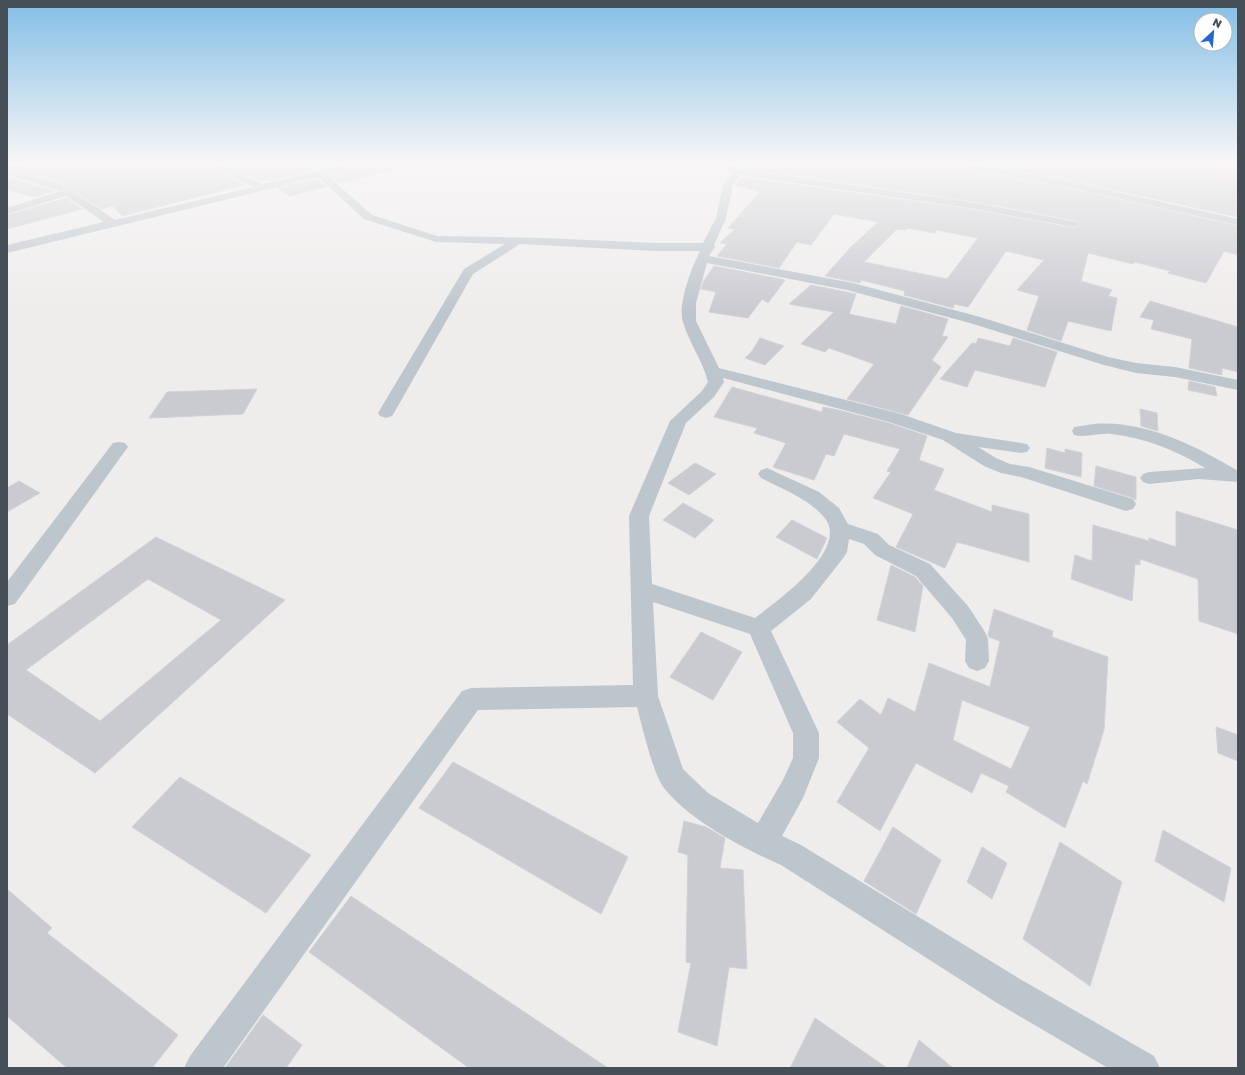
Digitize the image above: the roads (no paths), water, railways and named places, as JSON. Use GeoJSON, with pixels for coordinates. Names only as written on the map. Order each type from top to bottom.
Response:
{"type":"FeatureCollection","features":[{"type":"Feature","properties":{"kind":"street"},"geometry":{"type":"LineString","coordinates":[[96,211],[114,224]]}},
{"type":"Feature","properties":{"kind":"street"},"geometry":{"type":"LineString","coordinates":[[7,249],[167,211]]}},
{"type":"Feature","properties":{"kind":"street"},"geometry":{"type":"LineString","coordinates":[[361,211],[368,217],[436,239],[517,240],[655,247],[705,252],[848,286],[976,320],[1104,361],[1136,368],[1175,372],[1238,385]]}},
{"type":"Feature","properties":{"kind":"street"},"geometry":{"type":"LineString","coordinates":[[722,211],[721,218],[705,252],[689,303],[688,321],[713,371],[716,382],[708,394],[678,422],[639,516],[646,696],[661,746],[673,778],[698,804],[763,842],[791,855],[964,964],[1089,1039],[1142,1068]]}},
{"type":"Feature","properties":{"kind":"street"},"geometry":{"type":"LineString","coordinates":[[1004,211],[1073,224]]}},
{"type":"Feature","properties":{"kind":"street"},"geometry":{"type":"LineString","coordinates":[[1190,211],[1238,222]]}},
{"type":"Feature","properties":{"kind":"street"},"geometry":{"type":"LineString","coordinates":[[386,413],[468,272],[517,240]]}},
{"type":"Feature","properties":{"kind":"street"},"geometry":{"type":"LineString","coordinates":[[713,371],[895,418],[948,436],[1021,448]]}},
{"type":"Feature","properties":{"kind":"street"},"geometry":{"type":"LineString","coordinates":[[1080,431],[1108,429],[1139,434],[1172,444],[1202,456],[1236,477]]}},
{"type":"Feature","properties":{"kind":"street"},"geometry":{"type":"LineString","coordinates":[[948,436],[990,462],[1007,469],[1023,471],[1126,504]]}},
{"type":"Feature","properties":{"kind":"street"},"geometry":{"type":"LineString","coordinates":[[7,598],[119,447]]}},
{"type":"Feature","properties":{"kind":"street"},"geometry":{"type":"LineString","coordinates":[[1149,478],[1199,473],[1236,477]]}},
{"type":"Feature","properties":{"kind":"street"},"geometry":{"type":"LineString","coordinates":[[758,628],[803,593],[837,552],[841,530],[832,513],[812,496],[766,474]]}},
{"type":"Feature","properties":{"kind":"street"},"geometry":{"type":"LineString","coordinates":[[841,530],[860,534],[871,539],[882,550],[923,570],[960,612],[976,639],[977,661]]}},
{"type":"Feature","properties":{"kind":"street"},"geometry":{"type":"LineString","coordinates":[[641,589],[758,628],[796,708],[806,733],[806,758],[793,789],[763,842]]}},
{"type":"Feature","properties":{"kind":"street"},"geometry":{"type":"LineString","coordinates":[[202,1068],[471,699],[646,696]]}}]}
